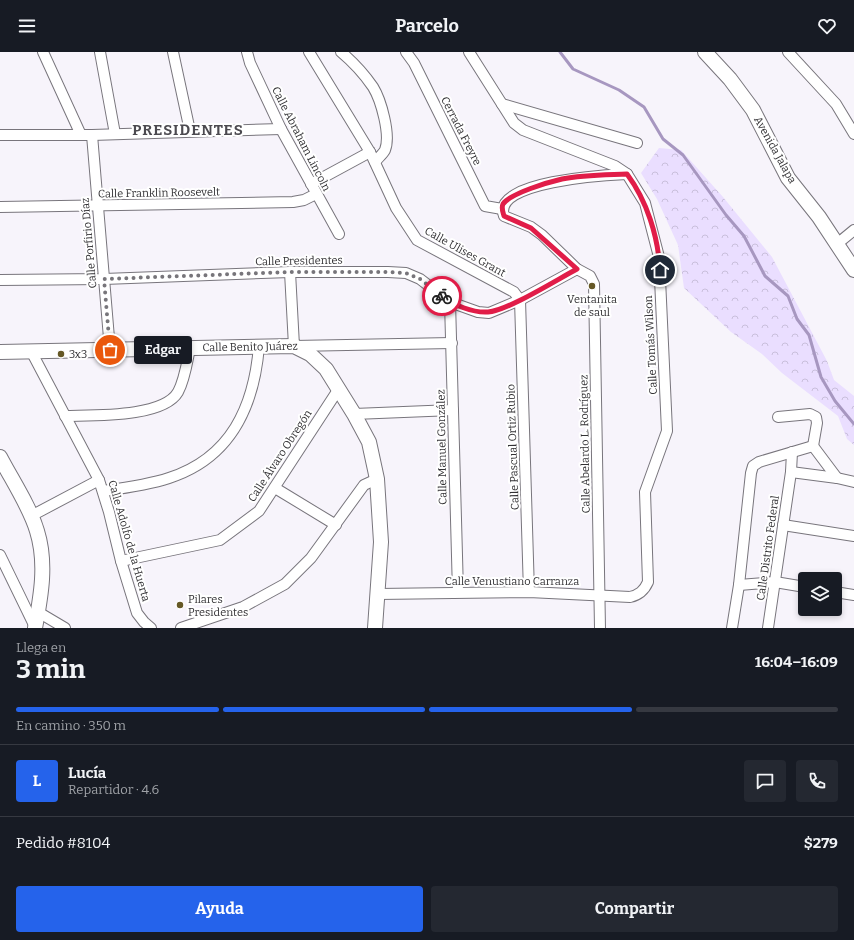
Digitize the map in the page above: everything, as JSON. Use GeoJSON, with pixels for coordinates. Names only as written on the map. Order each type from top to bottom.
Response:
{"type":"FeatureCollection","features":[{"type":"Feature","properties":{"kind":"street"},"geometry":{"type":"LineString","coordinates":[[43,52],[81,135]]}},
{"type":"Feature","properties":{"kind":"street"},"geometry":{"type":"LineString","coordinates":[[100,52],[115,134]]}},
{"type":"Feature","properties":{"kind":"street"},"geometry":{"type":"LineString","coordinates":[[173,52],[190,131]]}},
{"type":"Feature","properties":{"kind":"street","name":"Calle Abraham Lincoln"},"geometry":{"type":"LineString","coordinates":[[247,52],[250,63],[281,129],[338,234]]}},
{"type":"Feature","properties":{"kind":"street","name":"Calle Ulises Grant"},"geometry":{"type":"LineString","coordinates":[[309,52],[370,152],[396,208],[416,240],[514,292],[520,300]]}},
{"type":"Feature","properties":{"kind":"street"},"geometry":{"type":"LineString","coordinates":[[342,52],[373,88],[387,128],[388,138],[385,151],[375,162]]}},
{"type":"Feature","properties":{"kind":"street","name":"Cerrada Freyre"},"geometry":{"type":"LineString","coordinates":[[406,52],[414,63],[485,206],[502,210],[504,216],[531,228],[542,236],[577,269]]}},
{"type":"Feature","properties":{"kind":"street","name":"Calle Tomás Wilson"},"geometry":{"type":"LineString","coordinates":[[469,52],[514,122],[523,130],[615,166],[627,174],[645,203],[659,257],[667,431],[645,492],[649,574],[645,589]]}},
{"type":"Feature","properties":{"kind":"street","name":"Avenida Jalapa"},"geometry":{"type":"LineString","coordinates":[[705,52],[730,79],[753,110],[788,178],[819,217],[854,270]]}},
{"type":"Feature","properties":{"kind":"street"},"geometry":{"type":"LineString","coordinates":[[788,52],[836,104],[854,134]]}},
{"type":"Feature","properties":{"kind":"street"},"geometry":{"type":"LineString","coordinates":[[502,104],[637,143]]}},
{"type":"Feature","properties":{"kind":"street"},"geometry":{"type":"LineString","coordinates":[[0,125],[2,135],[92,135],[281,129]]}},
{"type":"Feature","properties":{"kind":"street","name":"Calle Porfirio Díaz"},"geometry":{"type":"LineString","coordinates":[[92,135],[110,350]]}},
{"type":"Feature","properties":{"kind":"street"},"geometry":{"type":"LineString","coordinates":[[311,184],[370,152]]}},
{"type":"Feature","properties":{"kind":"street"},"geometry":{"type":"LineString","coordinates":[[502,210],[504,204],[517,194],[551,181],[627,174]]}},
{"type":"Feature","properties":{"kind":"street","name":"Calle Franklin Roosevelt"},"geometry":{"type":"LineString","coordinates":[[0,207],[293,202],[304,200],[316,194]]}},
{"type":"Feature","properties":{"kind":"street"},"geometry":{"type":"LineString","coordinates":[[837,244],[854,230]]}},
{"type":"Feature","properties":{"kind":"street","name":"Calle Presidentes"},"geometry":{"type":"LineString","coordinates":[[0,280],[104,279],[290,272],[406,273],[420,279],[450,302],[478,312],[489,312],[520,300],[577,269]]}},
{"type":"Feature","properties":{"kind":"street","name":"Calle Abelardo L. Rodríguez"},"geometry":{"type":"LineString","coordinates":[[577,269],[590,276],[594,284],[600,628]]}},
{"type":"Feature","properties":{"kind":"street"},"geometry":{"type":"LineString","coordinates":[[290,272],[294,346],[310,354],[326,369],[354,414],[368,442],[377,479],[381,542],[375,628]]}},
{"type":"Feature","properties":{"kind":"street","name":"Calle Pascual Ortiz Rubio"},"geometry":{"type":"LineString","coordinates":[[520,300],[529,592]]}},
{"type":"Feature","properties":{"kind":"street","name":"Calle Manuel González"},"geometry":{"type":"LineString","coordinates":[[450,302],[458,592]]}},
{"type":"Feature","properties":{"kind":"street","name":"Calle Benito Juárez"},"geometry":{"type":"LineString","coordinates":[[0,352],[452,343]]}},
{"type":"Feature","properties":{"kind":"street"},"geometry":{"type":"LineString","coordinates":[[103,491],[169,478],[189,470],[207,459],[223,444],[235,429],[244,412],[257,372],[259,346]]}},
{"type":"Feature","properties":{"kind":"street"},"geometry":{"type":"LineString","coordinates":[[65,416],[140,412],[166,403],[177,393],[185,373],[190,348]]}},
{"type":"Feature","properties":{"kind":"street","name":"Calle Adolfo de la Huerta"},"geometry":{"type":"LineString","coordinates":[[31,351],[99,480],[137,613],[151,628]]}},
{"type":"Feature","properties":{"kind":"street","name":"Calle Álvaro Obregón"},"geometry":{"type":"LineString","coordinates":[[121,561],[220,540],[259,511],[338,390]]}},
{"type":"Feature","properties":{"kind":"street"},"geometry":{"type":"LineString","coordinates":[[354,414],[453,410]]}},
{"type":"Feature","properties":{"kind":"street"},"geometry":{"type":"LineString","coordinates":[[778,417],[810,414],[816,417],[817,423],[813,446],[837,478]]}},
{"type":"Feature","properties":{"kind":"street"},"geometry":{"type":"LineString","coordinates":[[732,628],[739,585],[753,466],[759,462],[813,446]]}},
{"type":"Feature","properties":{"kind":"street","name":"Calle Distrito Federal"},"geometry":{"type":"LineString","coordinates":[[768,628],[791,472],[792,452]]}},
{"type":"Feature","properties":{"kind":"street"},"geometry":{"type":"LineString","coordinates":[[0,457],[31,516],[37,531],[42,553],[43,578],[35,628]]}},
{"type":"Feature","properties":{"kind":"street"},"geometry":{"type":"LineString","coordinates":[[791,472],[837,478],[854,482]]}},
{"type":"Feature","properties":{"kind":"street"},"geometry":{"type":"LineString","coordinates":[[181,628],[243,607],[285,584],[311,558],[364,485],[377,479]]}},
{"type":"Feature","properties":{"kind":"street"},"geometry":{"type":"LineString","coordinates":[[31,516],[99,480]]}},
{"type":"Feature","properties":{"kind":"street"},"geometry":{"type":"LineString","coordinates":[[275,488],[336,525]]}},
{"type":"Feature","properties":{"kind":"street"},"geometry":{"type":"LineString","coordinates":[[783,524],[854,536]]}},
{"type":"Feature","properties":{"kind":"street"},"geometry":{"type":"LineString","coordinates":[[0,555],[35,628]]}},
{"type":"Feature","properties":{"kind":"street"},"geometry":{"type":"LineString","coordinates":[[739,585],[775,582],[798,586]]}},
{"type":"Feature","properties":{"kind":"street","name":"Calle Venustiano Carranza"},"geometry":{"type":"LineString","coordinates":[[378,594],[529,592],[600,594],[630,597],[638,595],[645,589]]}},
{"type":"Feature","properties":{"kind":"street"},"geometry":{"type":"LineString","coordinates":[[842,593],[854,595]]}},
{"type":"Feature","properties":{"kind":"street"},"geometry":{"type":"LineString","coordinates":[[38,612],[65,628]]}},
{"type":"Feature","properties":{"kind":"green space"},"geometry":{"type":"Polygon","coordinates":[[[659,148],[681,150],[723,197],[772,257],[827,361],[834,380],[854,396],[854,445],[847,439],[838,416],[782,373],[762,354],[731,332],[684,288],[678,245],[657,199],[641,173],[659,148]]]}},
{"type":"Feature","properties":{"kind":"waterway"},"geometry":{"type":"LineString","coordinates":[[560,52],[573,69],[619,90],[644,107],[663,139],[683,155],[726,215],[744,236],[765,276],[788,296],[797,319],[809,335],[821,377],[835,401],[854,424]]}},
{"type":"Feature","properties":{"kind":"way so far"},"geometry":{"type":"LineString","coordinates":[[110,350],[104,279],[290,272],[388,272],[406,273],[420,279],[442,296]]}},
{"type":"Feature","properties":{"kind":"place","name":"Ventanita de saul"},"geometry":{"type":"Point","coordinates":[592,286]}},
{"type":"Feature","properties":{"kind":"place","name":"Edgar"},"geometry":{"type":"Point","coordinates":[110,350]}},
{"type":"Feature","properties":{"kind":"place","name":"3x3"},"geometry":{"type":"Point","coordinates":[61,354]}},
{"type":"Feature","properties":{"kind":"place","name":"Pilares Presidentes"},"geometry":{"type":"Point","coordinates":[180,605]}},
{"type":"Feature","properties":{"kind":"district","name":"PRESIDENTES"},"geometry":{"type":"Point","coordinates":[188,130]}},
{"type":"Feature","properties":{"kind":"route"},"geometry":{"type":"LineString","coordinates":[[442,296],[450,302],[478,312],[489,312],[520,300],[577,269],[542,236],[531,228],[510,220],[504,216],[502,210],[504,204],[517,194],[551,181],[564,179],[627,174],[645,203],[659,257],[660,270]]}}]}
